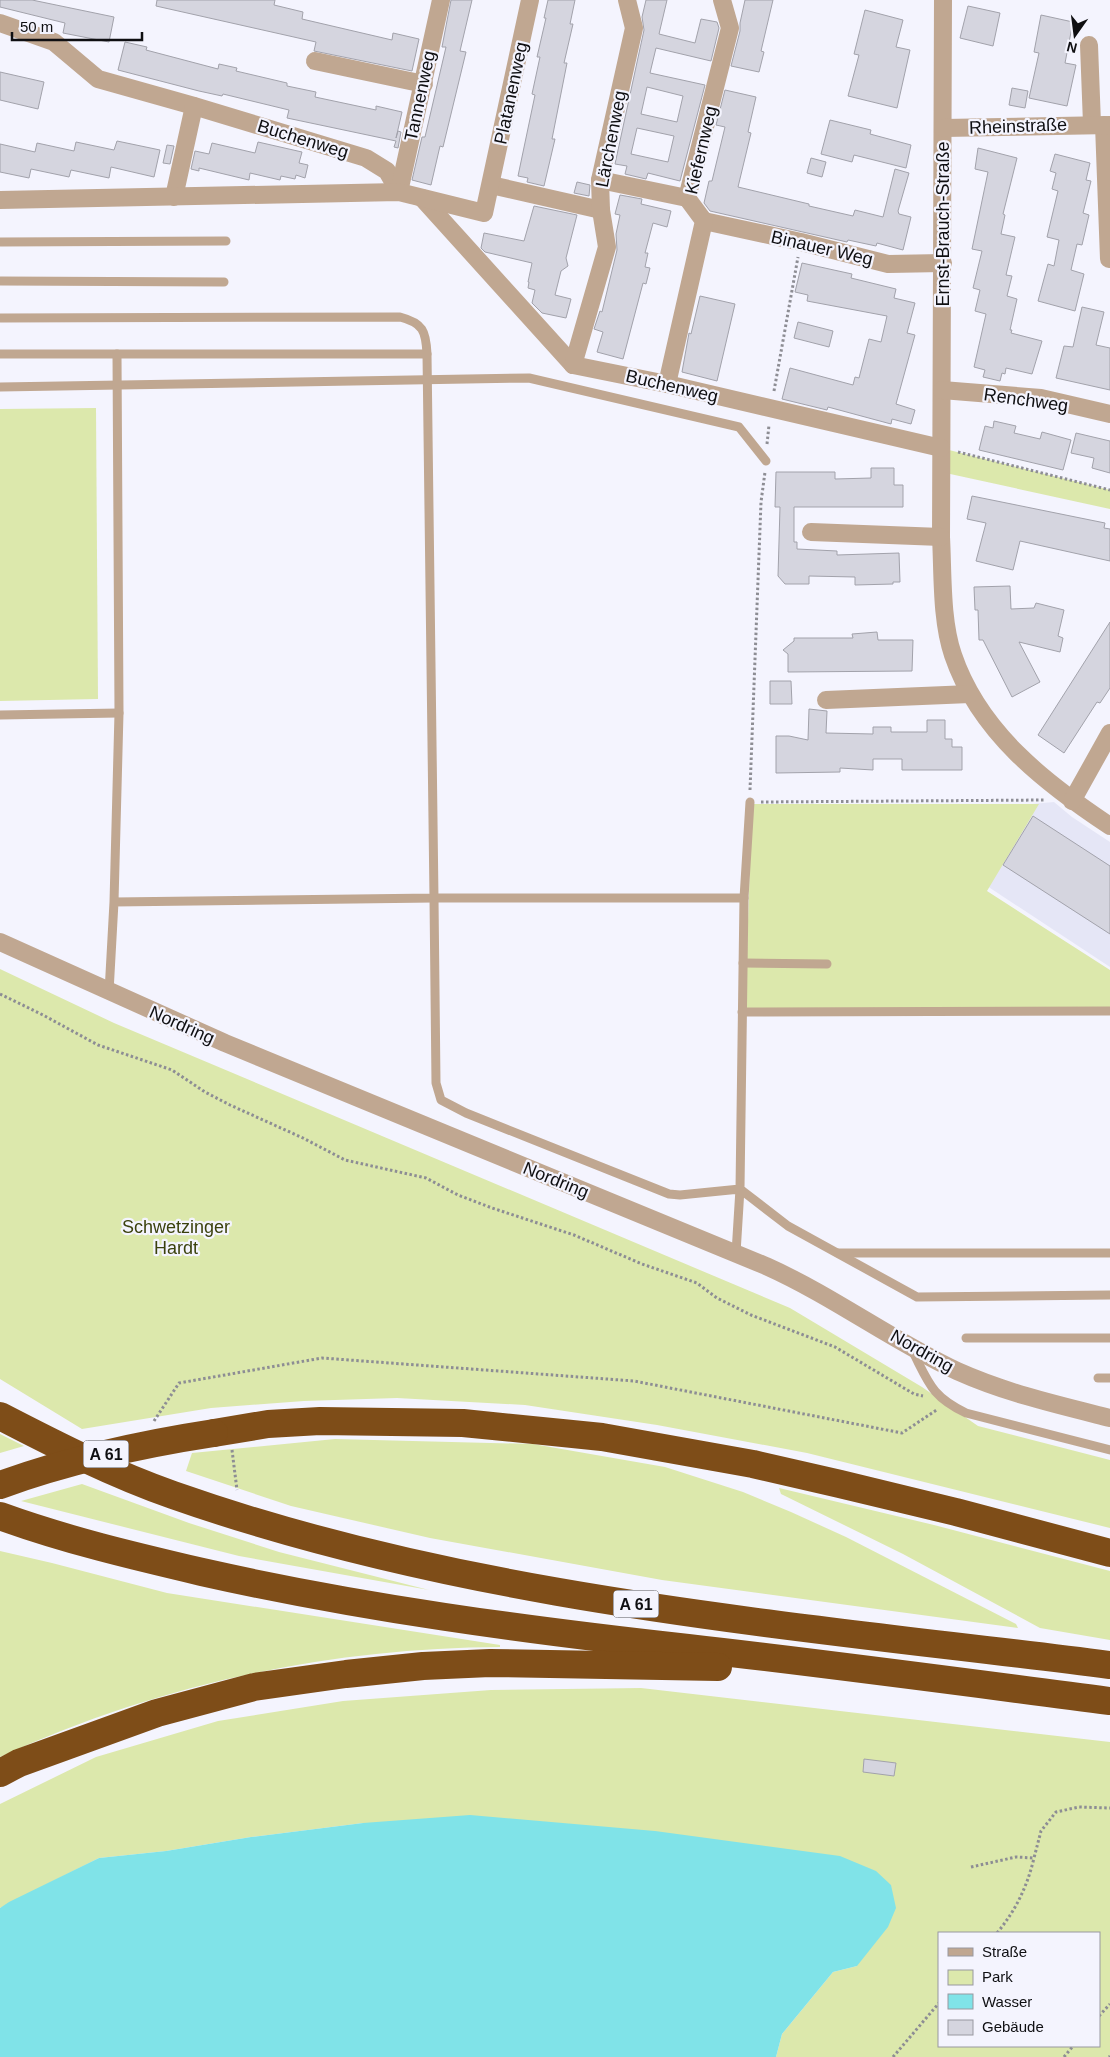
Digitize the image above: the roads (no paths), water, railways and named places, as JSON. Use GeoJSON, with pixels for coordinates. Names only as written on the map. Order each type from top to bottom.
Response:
{"type":"FeatureCollection","features":[{"type":"Feature","properties":{"kind":"highway","name":"A 61"},"geometry":{"type":"LineString","coordinates":[[0,1416],[104,1467],[171,1494],[328,1542],[426,1566],[521,1586],[673,1610],[1110,1665]]}},
{"type":"Feature","properties":{"kind":"highway","name":"A 61"},"geometry":{"type":"LineString","coordinates":[[0,1485],[90,1458],[167,1440],[223,1440],[268,1424],[320,1421],[463,1422],[602,1437],[753,1464],[956,1512],[1110,1553]]}},
{"type":"Feature","properties":{"kind":"highway","name":"A 61"},"geometry":{"type":"LineString","coordinates":[[0,1516],[35,1528],[146,1559],[354,1603],[524,1629],[1110,1701]]}},
{"type":"Feature","properties":{"kind":"highway","name":"A 61"},"geometry":{"type":"LineString","coordinates":[[0,1773],[19,1763],[156,1713],[254,1687],[346,1674],[423,1666],[490,1664],[555,1663],[708,1668],[804,1662]]}},
{"type":"Feature","properties":{"kind":"street","name":"Tannenweg"},"geometry":{"type":"LineString","coordinates":[[399,192],[441,0]]}},
{"type":"Feature","properties":{"kind":"street","name":"Platanenweg"},"geometry":{"type":"LineString","coordinates":[[491,185],[530,0]]}},
{"type":"Feature","properties":{"kind":"street","name":"Lärchenweg"},"geometry":{"type":"LineString","coordinates":[[573,365],[607,247],[601,210],[600,180],[634,28],[627,0]]}},
{"type":"Feature","properties":{"kind":"street","name":"Kiefernweg"},"geometry":{"type":"LineString","coordinates":[[667,384],[704,221],[687,198],[730,28],[722,0]]}},
{"type":"Feature","properties":{"kind":"street","name":"Ernst-Brauch-Straße"},"geometry":{"type":"LineString","coordinates":[[943,0],[941,537],[945,614],[952,654],[970,694],[992,727],[1019,757],[1072,801],[1110,826]]}},
{"type":"Feature","properties":{"kind":"street","name":"Buchenweg"},"geometry":{"type":"LineString","coordinates":[[0,23],[54,42],[98,79],[366,158],[387,171],[399,192]]}},
{"type":"Feature","properties":{"kind":"street","name":"Rheinstraße"},"geometry":{"type":"LineString","coordinates":[[943,128],[1102,125],[1089,45]]}},
{"type":"Feature","properties":{"kind":"street"},"geometry":{"type":"LineString","coordinates":[[315,61],[424,84]]}},
{"type":"Feature","properties":{"kind":"street"},"geometry":{"type":"LineString","coordinates":[[174,197],[194,106]]}},
{"type":"Feature","properties":{"kind":"street"},"geometry":{"type":"LineString","coordinates":[[1102,125],[1109,259]]}},
{"type":"Feature","properties":{"kind":"street"},"geometry":{"type":"LineString","coordinates":[[600,180],[687,198]]}},
{"type":"Feature","properties":{"kind":"street"},"geometry":{"type":"LineString","coordinates":[[0,200],[399,192],[484,213],[491,185],[601,210]]}},
{"type":"Feature","properties":{"kind":"street"},"geometry":{"type":"LineString","coordinates":[[422,198],[573,365]]}},
{"type":"Feature","properties":{"kind":"street","name":"Binauer Weg"},"geometry":{"type":"LineString","coordinates":[[704,221],[801,242],[888,264],[942,263]]}},
{"type":"Feature","properties":{"kind":"street","name":"Buchenweg"},"geometry":{"type":"LineString","coordinates":[[573,365],[667,384],[942,448]]}},
{"type":"Feature","properties":{"kind":"street","name":"Renchweg"},"geometry":{"type":"LineString","coordinates":[[942,390],[1041,398],[1110,414]]}},
{"type":"Feature","properties":{"kind":"street"},"geometry":{"type":"LineString","coordinates":[[811,532],[941,537]]}},
{"type":"Feature","properties":{"kind":"street"},"geometry":{"type":"LineString","coordinates":[[826,700],[970,694]]}},
{"type":"Feature","properties":{"kind":"street"},"geometry":{"type":"LineString","coordinates":[[1072,801],[1110,733]]}},
{"type":"Feature","properties":{"kind":"street","name":"Nordring"},"geometry":{"type":"LineString","coordinates":[[0,942],[109,992],[342,1092],[736,1253],[811,1287],[911,1347],[956,1370],[1018,1393],[1110,1418]]}},
{"type":"Feature","properties":{"kind":"lane"},"geometry":{"type":"LineString","coordinates":[[0,242],[226,241]]}},
{"type":"Feature","properties":{"kind":"lane"},"geometry":{"type":"LineString","coordinates":[[0,281],[224,282]]}},
{"type":"Feature","properties":{"kind":"lane"},"geometry":{"type":"LineString","coordinates":[[0,318],[400,317],[412,320],[422,328],[426,337],[428,381],[436,1083],[441,1100],[452,1107],[669,1194],[680,1195],[740,1189],[788,1226],[917,1297],[1110,1295]]}},
{"type":"Feature","properties":{"kind":"lane"},"geometry":{"type":"LineString","coordinates":[[0,354],[427,354]]}},
{"type":"Feature","properties":{"kind":"lane"},"geometry":{"type":"LineString","coordinates":[[109,992],[114,902],[119,714],[117,354]]}},
{"type":"Feature","properties":{"kind":"lane"},"geometry":{"type":"LineString","coordinates":[[0,387],[529,378],[740,427],[766,461]]}},
{"type":"Feature","properties":{"kind":"lane"},"geometry":{"type":"LineString","coordinates":[[0,715],[119,714]]}},
{"type":"Feature","properties":{"kind":"lane"},"geometry":{"type":"LineString","coordinates":[[736,1253],[740,1189],[744,898],[750,802]]}},
{"type":"Feature","properties":{"kind":"lane"},"geometry":{"type":"LineString","coordinates":[[114,902],[434,898],[744,898]]}},
{"type":"Feature","properties":{"kind":"lane"},"geometry":{"type":"LineString","coordinates":[[743,963],[827,964]]}},
{"type":"Feature","properties":{"kind":"lane"},"geometry":{"type":"LineString","coordinates":[[742,1012],[1110,1011]]}},
{"type":"Feature","properties":{"kind":"lane"},"geometry":{"type":"LineString","coordinates":[[837,1253],[1110,1253]]}},
{"type":"Feature","properties":{"kind":"lane"},"geometry":{"type":"LineString","coordinates":[[966,1338],[1110,1338]]}},
{"type":"Feature","properties":{"kind":"lane"},"geometry":{"type":"LineString","coordinates":[[911,1347],[928,1384],[946,1403],[966,1413],[1110,1450]]}},
{"type":"Feature","properties":{"kind":"lane"},"geometry":{"type":"LineString","coordinates":[[1098,1378],[1110,1378]]}},
{"type":"Feature","properties":{"kind":"water"},"geometry":{"type":"Polygon","coordinates":[[[470,1815],[655,1831],[840,1856],[876,1871],[891,1885],[896,1908],[888,1927],[857,1966],[833,1972],[782,2034],[776,2057],[0,2057],[0,1908],[9,1902],[99,1858],[166,1851],[251,1837],[363,1823],[470,1815]]]}},
{"type":"Feature","properties":{"kind":"park label","name":"Schwetzinger Hardt"},"geometry":{"type":"Point","coordinates":[176,1237]}}]}
